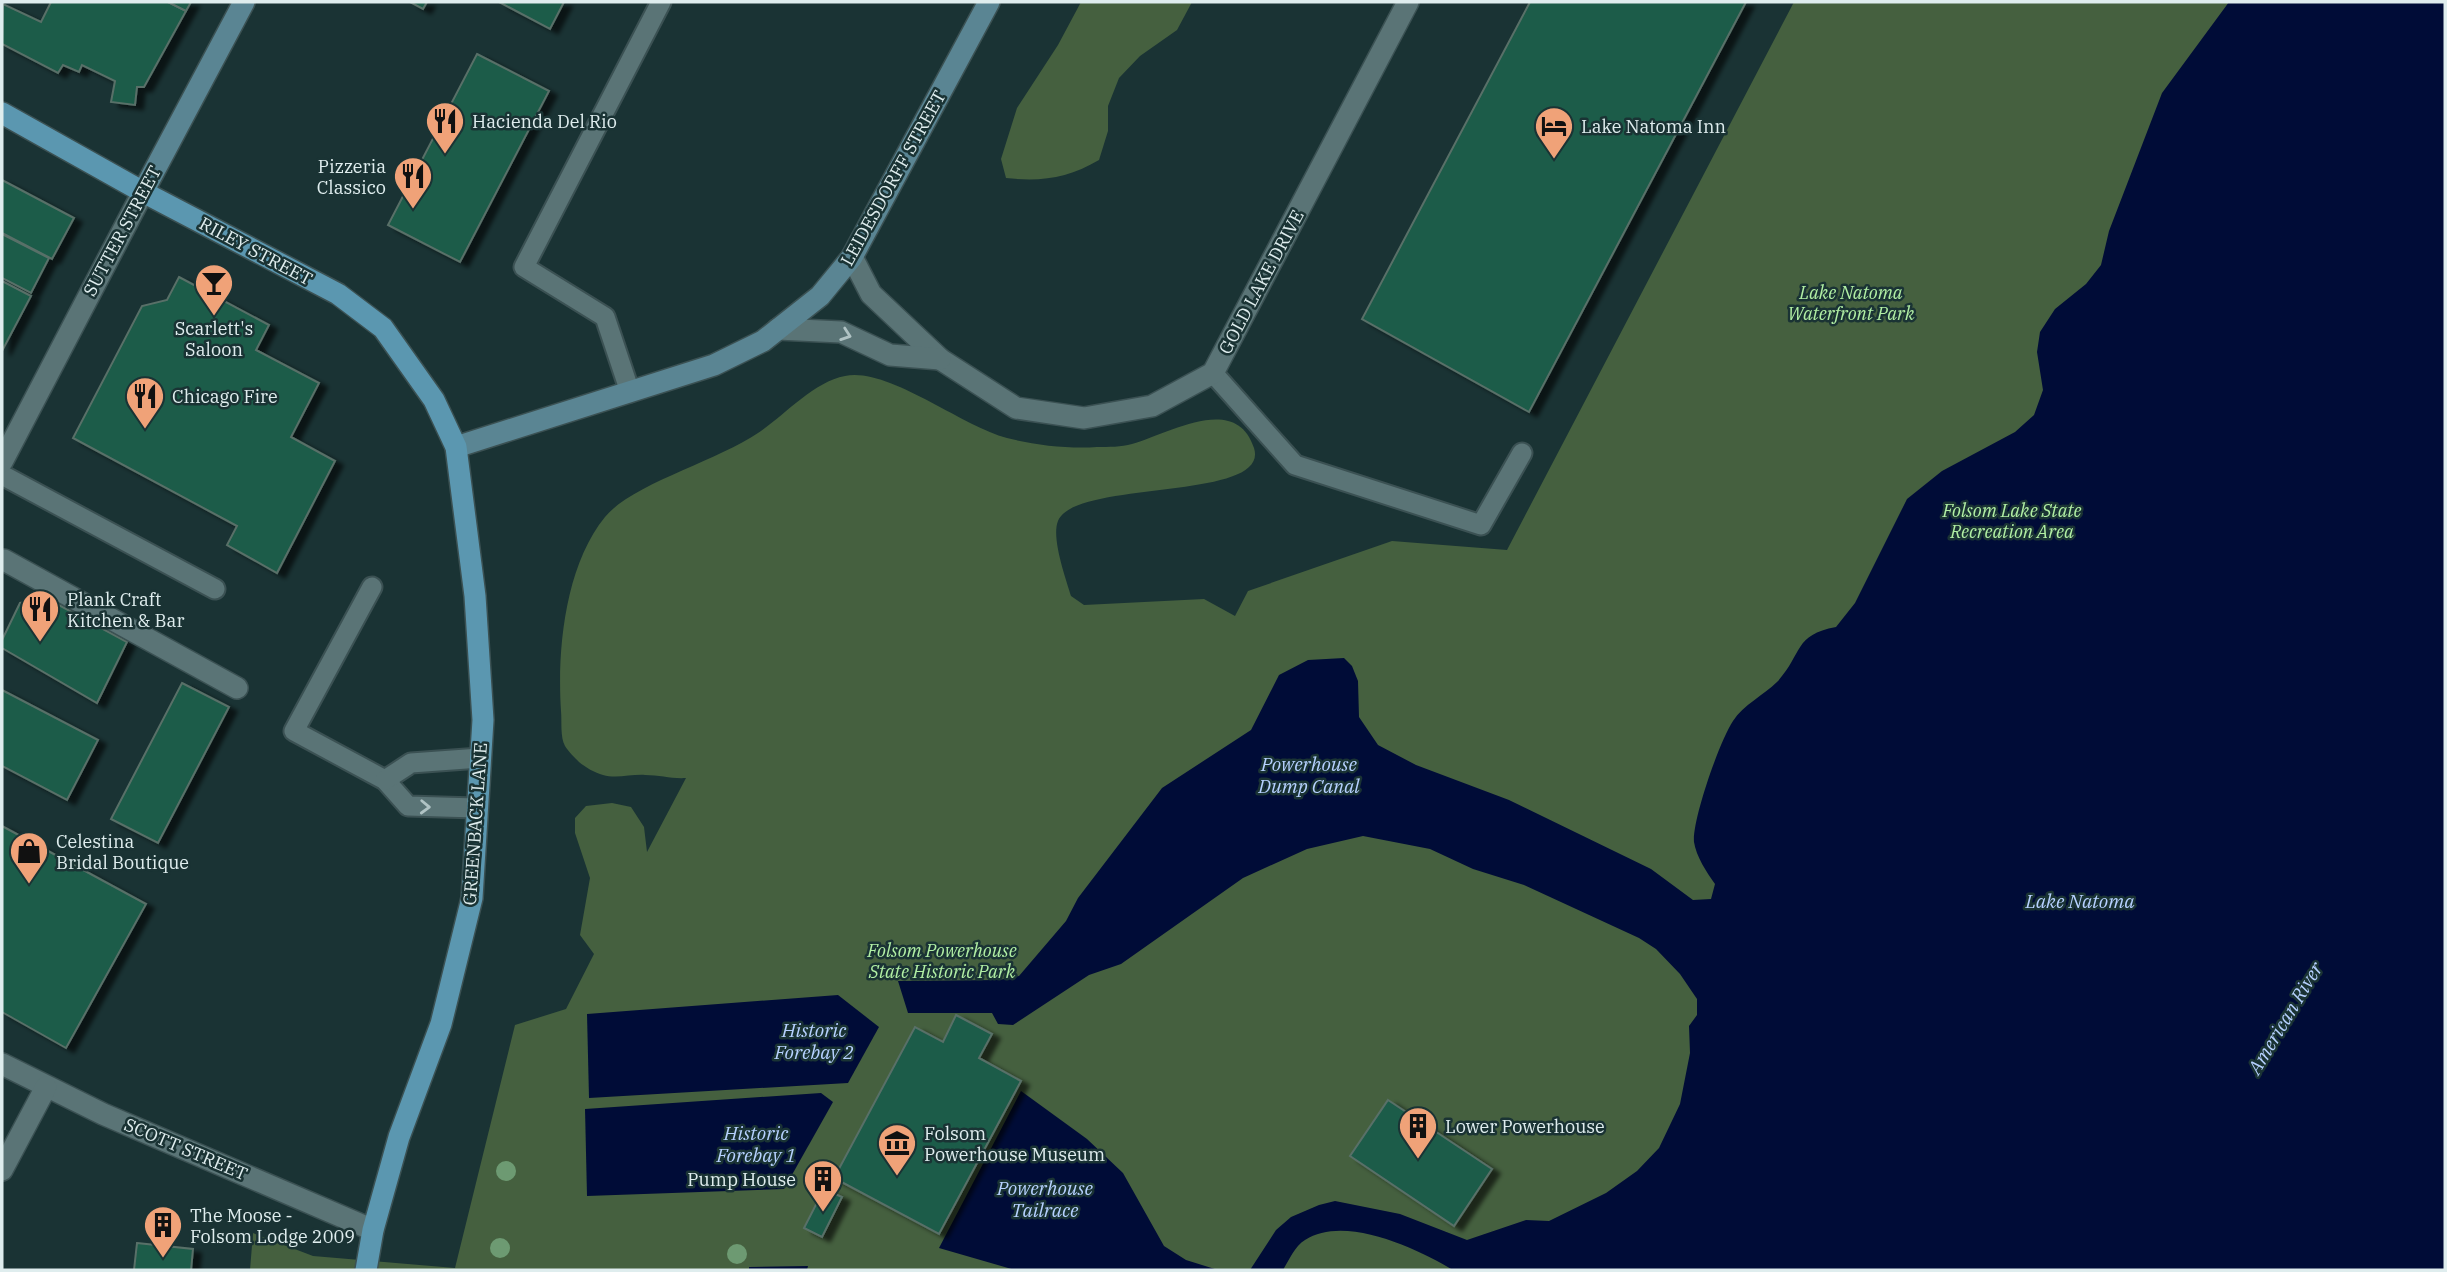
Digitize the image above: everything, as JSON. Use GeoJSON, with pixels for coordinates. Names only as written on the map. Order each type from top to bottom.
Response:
{"type":"FeatureCollection","features":[{"type":"Feature","properties":{"kind":"main road","name":"RILEY STREET"},"geometry":{"type":"LineString","coordinates":[[2,113],[143,192],[338,293],[383,328],[434,400],[456,447]]}},
{"type":"Feature","properties":{"kind":"main road","name":"GREENBACK LANE"},"geometry":{"type":"LineString","coordinates":[[366,1270],[373,1230],[398,1138],[441,1024],[472,898],[482,720],[475,596],[456,447]]}},
{"type":"Feature","properties":{"kind":"street","name":"SUTTER STREET"},"geometry":{"type":"LineString","coordinates":[[2,462],[8,435],[143,192],[244,2]]}},
{"type":"Feature","properties":{"kind":"street","name":"LEIDESDORFF STREET"},"geometry":{"type":"LineString","coordinates":[[456,447],[735,356],[778,329],[820,296],[852,257],[989,2]]}},
{"type":"Feature","properties":{"kind":"street","name":"GOLD LAKE DRIVE"},"geometry":{"type":"LineString","coordinates":[[852,257],[871,294],[940,359],[1016,408],[1084,418],[1152,407],[1213,373],[1408,2]]}},
{"type":"Feature","properties":{"kind":"street","name":"GOLD LAKE DRIVE"},"geometry":{"type":"LineString","coordinates":[[778,329],[841,332],[890,355],[940,359]]}},
{"type":"Feature","properties":{"kind":"street"},"geometry":{"type":"LineString","coordinates":[[4,561],[237,688]]}},
{"type":"Feature","properties":{"kind":"street","name":"SCOTT STREET"},"geometry":{"type":"LineString","coordinates":[[2,1064],[46,1087],[373,1230]]}},
{"type":"Feature","properties":{"kind":"street"},"geometry":{"type":"LineString","coordinates":[[2,1170],[46,1087]]}},
{"type":"Feature","properties":{"kind":"lane"},"geometry":{"type":"LineString","coordinates":[[630,392],[605,317],[524,267],[662,2]]}},
{"type":"Feature","properties":{"kind":"lane"},"geometry":{"type":"LineString","coordinates":[[1213,373],[1295,465],[1481,525],[1522,453]]}},
{"type":"Feature","properties":{"kind":"lane"},"geometry":{"type":"LineString","coordinates":[[2,475],[215,589]]}},
{"type":"Feature","properties":{"kind":"lane"},"geometry":{"type":"LineString","coordinates":[[372,587],[294,731],[385,780],[408,806],[476,808]]}},
{"type":"Feature","properties":{"kind":"lane"},"geometry":{"type":"LineString","coordinates":[[385,780],[411,763],[480,758]]}},
{"type":"Feature","properties":{"kind":"green space"},"geometry":{"type":"Polygon","coordinates":[[[1081,2],[1192,2],[1177,30],[1140,56],[1119,78],[1108,106],[1108,131],[1099,160],[1065,175],[1031,179],[1006,178],[1001,159],[1017,108],[1058,45],[1081,2]]]}},
{"type":"Feature","properties":{"kind":"green space"},"geometry":{"type":"Polygon","coordinates":[[[1794,2],[2445,2],[2445,1270],[250,1270],[253,1233],[313,1256],[455,1268],[515,1025],[566,1009],[594,954],[580,935],[590,878],[575,833],[575,818],[586,806],[612,803],[631,807],[644,827],[647,852],[686,778],[603,775],[579,762],[563,742],[561,662],[566,610],[572,584],[591,537],[605,517],[618,505],[654,483],[741,443],[768,426],[799,400],[833,379],[862,376],[903,388],[989,432],[1040,444],[1075,447],[1124,446],[1182,426],[1217,419],[1232,422],[1245,431],[1254,448],[1251,465],[1233,476],[1204,484],[1098,499],[1072,508],[1058,521],[1056,538],[1066,580],[1071,596],[1084,605],[1204,599],[1235,616],[1248,591],[1392,541],[1507,550],[1794,2]]]}},
{"type":"Feature","properties":{"kind":"water","name":"Lake Natoma"},"geometry":{"type":"Polygon","coordinates":[[[2229,2],[2445,2],[2445,1270],[1453,1270],[1421,1253],[1381,1237],[1340,1231],[1321,1233],[1305,1240],[1295,1249],[1283,1270],[1250,1270],[1276,1230],[1291,1217],[1335,1201],[1400,1214],[1467,1240],[1526,1220],[1549,1221],[1606,1193],[1637,1171],[1659,1148],[1680,1104],[1690,1053],[1689,1026],[1697,1015],[1697,999],[1680,974],[1656,949],[1639,938],[1524,885],[1473,869],[1430,849],[1363,836],[1307,849],[1243,878],[1121,964],[1089,975],[1013,1025],[998,1024],[992,1013],[908,1013],[898,981],[999,980],[1019,976],[1066,921],[1078,898],[1162,788],[1251,730],[1279,675],[1308,660],[1344,658],[1352,666],[1358,681],[1359,717],[1378,745],[1416,765],[1509,800],[1651,869],[1693,900],[1711,899],[1715,884],[1697,853],[1695,831],[1708,780],[1733,721],[1742,710],[1777,682],[1805,641],[1812,635],[1836,627],[1855,603],[1907,499],[1942,471],[2015,432],[2034,415],[2043,390],[2037,352],[2040,332],[2055,309],[2086,284],[2101,265],[2109,231],[2162,93],[2229,2]]]}},
{"type":"Feature","properties":{"kind":"water","name":"Historic Forebay 2"},"geometry":{"type":"Polygon","coordinates":[[[838,995],[879,1027],[848,1083],[589,1098],[587,1014],[838,995]]]}},
{"type":"Feature","properties":{"kind":"water","name":"Powerhouse Tailrace"},"geometry":{"type":"Polygon","coordinates":[[[1021,1091],[1087,1139],[1123,1173],[1164,1246],[1186,1260],[1218,1270],[1015,1270],[939,1248],[1021,1091]]]}},
{"type":"Feature","properties":{"kind":"water","name":"Historic Forebay 1"},"geometry":{"type":"Polygon","coordinates":[[[821,1093],[833,1102],[784,1189],[587,1196],[585,1109],[821,1093]]]}},
{"type":"Feature","properties":{"kind":"water"},"geometry":{"type":"Polygon","coordinates":[[[808,1266],[807,1270],[749,1270],[749,1267],[808,1266]]]}},
{"type":"Feature","properties":{"kind":"building"},"geometry":{"type":"Polygon","coordinates":[[[51,2],[168,2],[186,11],[144,87],[137,87],[135,105],[111,102],[115,81],[82,65],[79,72],[63,65],[58,73],[2,44],[3,4],[41,22],[51,2]]]}},
{"type":"Feature","properties":{"kind":"building"},"geometry":{"type":"Polygon","coordinates":[[[168,2],[191,2],[186,11],[168,2]]]}},
{"type":"Feature","properties":{"kind":"building"},"geometry":{"type":"Polygon","coordinates":[[[410,2],[427,2],[423,9],[410,2]]]}},
{"type":"Feature","properties":{"kind":"building"},"geometry":{"type":"Polygon","coordinates":[[[499,2],[564,2],[550,29],[499,2]]]}},
{"type":"Feature","properties":{"kind":"building","name":"Lake Natoma Inn"},"geometry":{"type":"Polygon","coordinates":[[[1530,2],[1746,2],[1529,412],[1362,319],[1530,2]]]}},
{"type":"Feature","properties":{"kind":"building"},"geometry":{"type":"Polygon","coordinates":[[[477,54],[549,91],[460,262],[388,225],[477,54]]]}},
{"type":"Feature","properties":{"kind":"building"},"geometry":{"type":"Polygon","coordinates":[[[2,180],[74,218],[52,259],[2,233],[2,180]]]}},
{"type":"Feature","properties":{"kind":"building"},"geometry":{"type":"Polygon","coordinates":[[[2,234],[49,258],[31,293],[2,278],[2,234]]]}},
{"type":"Feature","properties":{"kind":"building"},"geometry":{"type":"Polygon","coordinates":[[[179,277],[269,325],[256,350],[319,383],[291,437],[335,461],[277,573],[227,545],[237,526],[73,438],[142,306],[167,300],[179,277]]]}},
{"type":"Feature","properties":{"kind":"building"},"geometry":{"type":"Polygon","coordinates":[[[2,281],[31,296],[2,351],[2,281]]]}},
{"type":"Feature","properties":{"kind":"building"},"geometry":{"type":"Polygon","coordinates":[[[46,598],[127,642],[97,703],[2,648],[2,640],[20,603],[46,598]]]}},
{"type":"Feature","properties":{"kind":"building"},"geometry":{"type":"Polygon","coordinates":[[[182,683],[229,707],[158,843],[111,819],[182,683]]]}},
{"type":"Feature","properties":{"kind":"building"},"geometry":{"type":"Polygon","coordinates":[[[2,690],[98,740],[67,800],[2,766],[2,690]]]}},
{"type":"Feature","properties":{"kind":"building"},"geometry":{"type":"Polygon","coordinates":[[[2,826],[146,904],[66,1048],[2,1012],[2,826]]]}},
{"type":"Feature","properties":{"kind":"building"},"geometry":{"type":"Polygon","coordinates":[[[956,1015],[992,1034],[979,1058],[1021,1081],[939,1234],[834,1178],[915,1027],[943,1042],[956,1015]]]}},
{"type":"Feature","properties":{"kind":"building","name":"Lower Powerhouse"},"geometry":{"type":"Polygon","coordinates":[[[1388,1100],[1492,1169],[1454,1226],[1350,1156],[1388,1100]]]}},
{"type":"Feature","properties":{"kind":"building","name":"Pump House"},"geometry":{"type":"Polygon","coordinates":[[[824,1189],[842,1197],[822,1237],[804,1228],[824,1189]]]}},
{"type":"Feature","properties":{"kind":"building","name":"The Moose - Folsom Lodge 2009"},"geometry":{"type":"Polygon","coordinates":[[[137,1243],[193,1249],[191,1270],[134,1270],[137,1243]]]}},
{"type":"Feature","properties":{"kind":"place","name":"Hacienda Del Rio"},"geometry":{"type":"Point","coordinates":[445,155]}},
{"type":"Feature","properties":{"kind":"place","name":"Lake Natoma Inn"},"geometry":{"type":"Point","coordinates":[1554,160]}},
{"type":"Feature","properties":{"kind":"place","name":"Pizzeria Classico"},"geometry":{"type":"Point","coordinates":[413,210]}},
{"type":"Feature","properties":{"kind":"place","name":"Scarlett's Saloon"},"geometry":{"type":"Point","coordinates":[214,317]}},
{"type":"Feature","properties":{"kind":"place","name":"Chicago Fire"},"geometry":{"type":"Point","coordinates":[145,430]}},
{"type":"Feature","properties":{"kind":"place","name":"Plank Craft Kitchen & Bar"},"geometry":{"type":"Point","coordinates":[40,643]}},
{"type":"Feature","properties":{"kind":"place","name":"Celestina Bridal Boutique"},"geometry":{"type":"Point","coordinates":[29,885]}},
{"type":"Feature","properties":{"kind":"place","name":"Lower Powerhouse"},"geometry":{"type":"Point","coordinates":[1418,1160]}},
{"type":"Feature","properties":{"kind":"place","name":"Folsom Powerhouse Museum"},"geometry":{"type":"Point","coordinates":[897,1177]}},
{"type":"Feature","properties":{"kind":"place","name":"Pump House"},"geometry":{"type":"Point","coordinates":[823,1213]}},
{"type":"Feature","properties":{"kind":"place","name":"The Moose - Folsom Lodge 2009"},"geometry":{"type":"Point","coordinates":[163,1259]}},
{"type":"Feature","properties":{"kind":"park label","name":"Lake Natoma Waterfront Park"},"geometry":{"type":"Point","coordinates":[1851,302]}},
{"type":"Feature","properties":{"kind":"park label","name":"Folsom Lake State Recreation Area"},"geometry":{"type":"Point","coordinates":[2012,520]}},
{"type":"Feature","properties":{"kind":"park label","name":"Folsom Powerhouse State Historic Park"},"geometry":{"type":"Point","coordinates":[942,960]}},
{"type":"Feature","properties":{"kind":"water label","name":"Powerhouse Dump Canal"},"geometry":{"type":"Point","coordinates":[1309,775]}},
{"type":"Feature","properties":{"kind":"water label","name":"American River"},"geometry":{"type":"Point","coordinates":[2285,1018]}}]}
